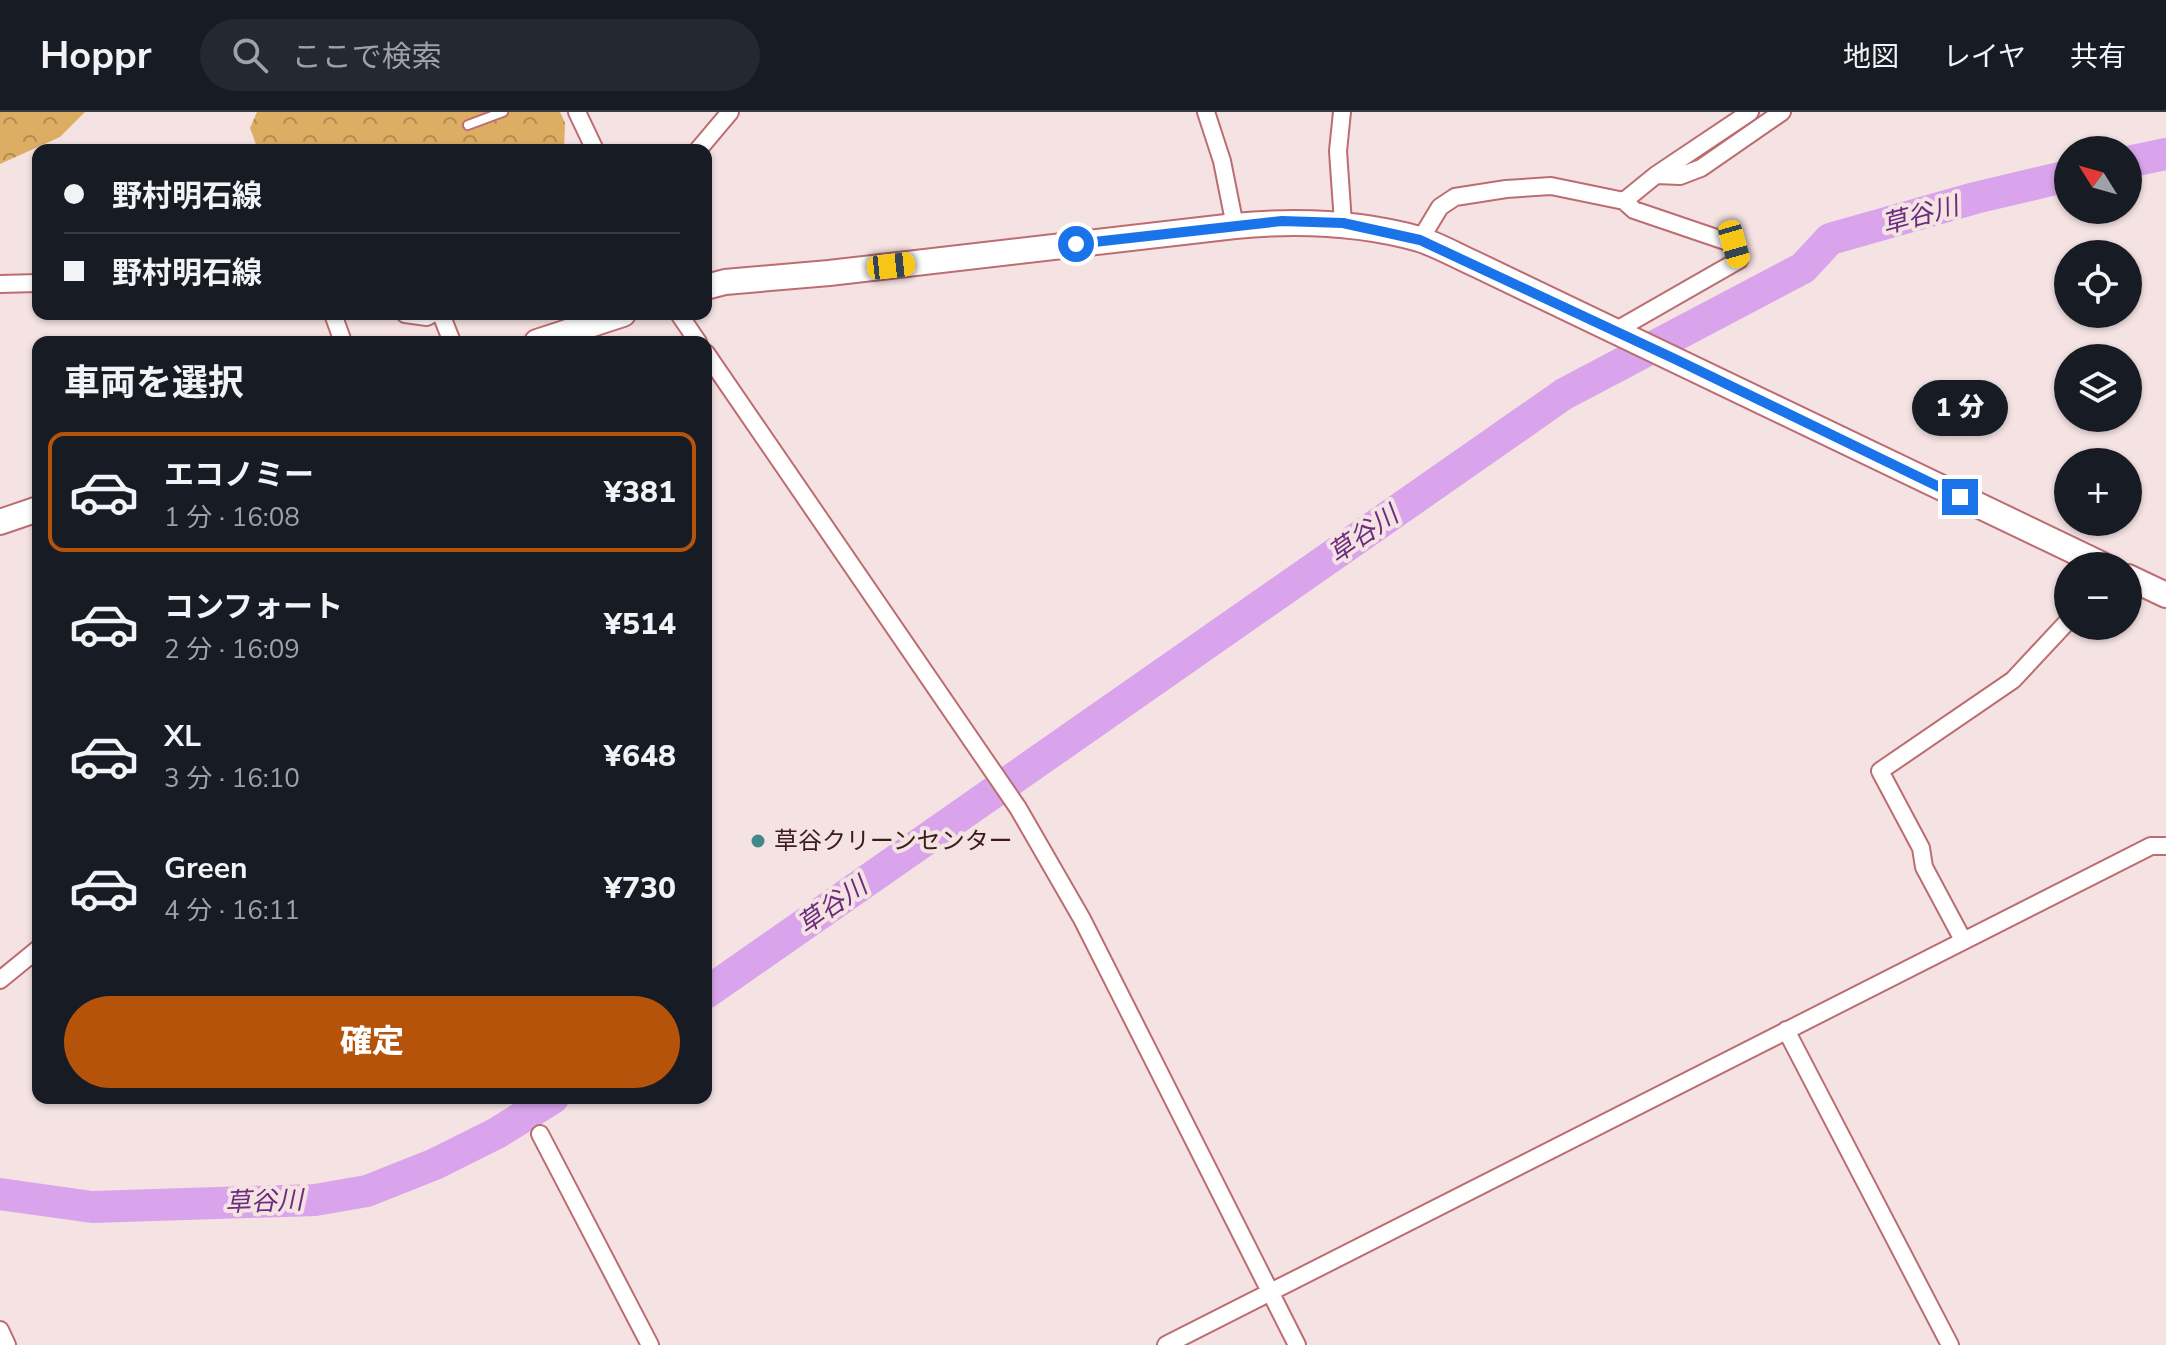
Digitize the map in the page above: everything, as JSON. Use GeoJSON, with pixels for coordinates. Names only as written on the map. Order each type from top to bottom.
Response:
{"type":"FeatureCollection","features":[{"type":"Feature","properties":{"kind":"main road"},"geometry":{"type":"LineString","coordinates":[[712,285],[1282,221],[1343,223],[1420,240],[2076,552]]}},
{"type":"Feature","properties":{"kind":"main road"},"geometry":{"type":"LineString","coordinates":[[555,336],[605,320]]}},
{"type":"Feature","properties":{"kind":"main road"},"geometry":{"type":"LineString","coordinates":[[0,522],[32,511]]}},
{"type":"Feature","properties":{"kind":"main road"},"geometry":{"type":"LineString","coordinates":[[2142,584],[2166,595]]}},
{"type":"Feature","properties":{"kind":"street"},"geometry":{"type":"LineString","coordinates":[[577,112],[592,144]]}},
{"type":"Feature","properties":{"kind":"street"},"geometry":{"type":"LineString","coordinates":[[703,144],[730,112]]}},
{"type":"Feature","properties":{"kind":"street"},"geometry":{"type":"LineString","coordinates":[[1206,112],[1222,161],[1235,226]]}},
{"type":"Feature","properties":{"kind":"street"},"geometry":{"type":"LineString","coordinates":[[1342,112],[1338,151],[1343,223]]}},
{"type":"Feature","properties":{"kind":"street"},"geometry":{"type":"LineString","coordinates":[[1624,201],[1656,175],[1750,112]]}},
{"type":"Feature","properties":{"kind":"street"},"geometry":{"type":"LineString","coordinates":[[1656,175],[1680,176],[1701,168],[1782,112]]}},
{"type":"Feature","properties":{"kind":"street"},"geometry":{"type":"LineString","coordinates":[[1420,240],[1440,207],[1455,197],[1551,186],[1624,201],[1634,210],[1734,244],[1739,260],[1615,331]]}},
{"type":"Feature","properties":{"kind":"street"},"geometry":{"type":"LineString","coordinates":[[0,284],[32,283]]}},
{"type":"Feature","properties":{"kind":"street"},"geometry":{"type":"LineString","coordinates":[[712,362],[1018,808],[1082,919],[1297,1345]]}},
{"type":"Feature","properties":{"kind":"street"},"geometry":{"type":"LineString","coordinates":[[1963,940],[1924,867],[1921,848],[1880,771],[2013,680],[2054,636]]}},
{"type":"Feature","properties":{"kind":"street"},"geometry":{"type":"LineString","coordinates":[[1166,1345],[2151,846],[2166,846]]}},
{"type":"Feature","properties":{"kind":"street"},"geometry":{"type":"LineString","coordinates":[[0,980],[32,954]]}},
{"type":"Feature","properties":{"kind":"street"},"geometry":{"type":"LineString","coordinates":[[1786,1030],[1950,1345]]}},
{"type":"Feature","properties":{"kind":"street"},"geometry":{"type":"LineString","coordinates":[[540,1134],[650,1345]]}},
{"type":"Feature","properties":{"kind":"street"},"geometry":{"type":"LineString","coordinates":[[0,1330],[7,1345]]}},
{"type":"Feature","properties":{"kind":"lane"},"geometry":{"type":"LineString","coordinates":[[468,125],[503,112]]}},
{"type":"Feature","properties":{"kind":"green space"},"geometry":{"type":"Polygon","coordinates":[[[0,112],[85,112],[60,137],[44,144],[32,144],[32,150],[0,164],[0,112]]]}},
{"type":"Feature","properties":{"kind":"green space"},"geometry":{"type":"Polygon","coordinates":[[[257,112],[560,112],[565,123],[564,144],[256,144],[250,128],[257,112]]]}},
{"type":"Feature","properties":{"kind":"waterway","name":"草谷川"},"geometry":{"type":"LineString","coordinates":[[2142,159],[2166,154]]}},
{"type":"Feature","properties":{"kind":"waterway","name":"草谷川"},"geometry":{"type":"LineString","coordinates":[[712,989],[1564,394],[1803,268],[1830,239],[2054,179]]}},
{"type":"Feature","properties":{"kind":"waterway","name":"草谷川"},"geometry":{"type":"LineString","coordinates":[[0,1194],[92,1207],[315,1200],[367,1191],[435,1164],[497,1133],[543,1104]]}},
{"type":"Feature","properties":{"kind":"place","name":"草谷クリーンセンター"},"geometry":{"type":"Point","coordinates":[758,841]}},
{"type":"Feature","properties":{"kind":"route"},"geometry":{"type":"LineString","coordinates":[[1076,244],[1282,221],[1343,223],[1420,240],[1960,497]]}}]}
